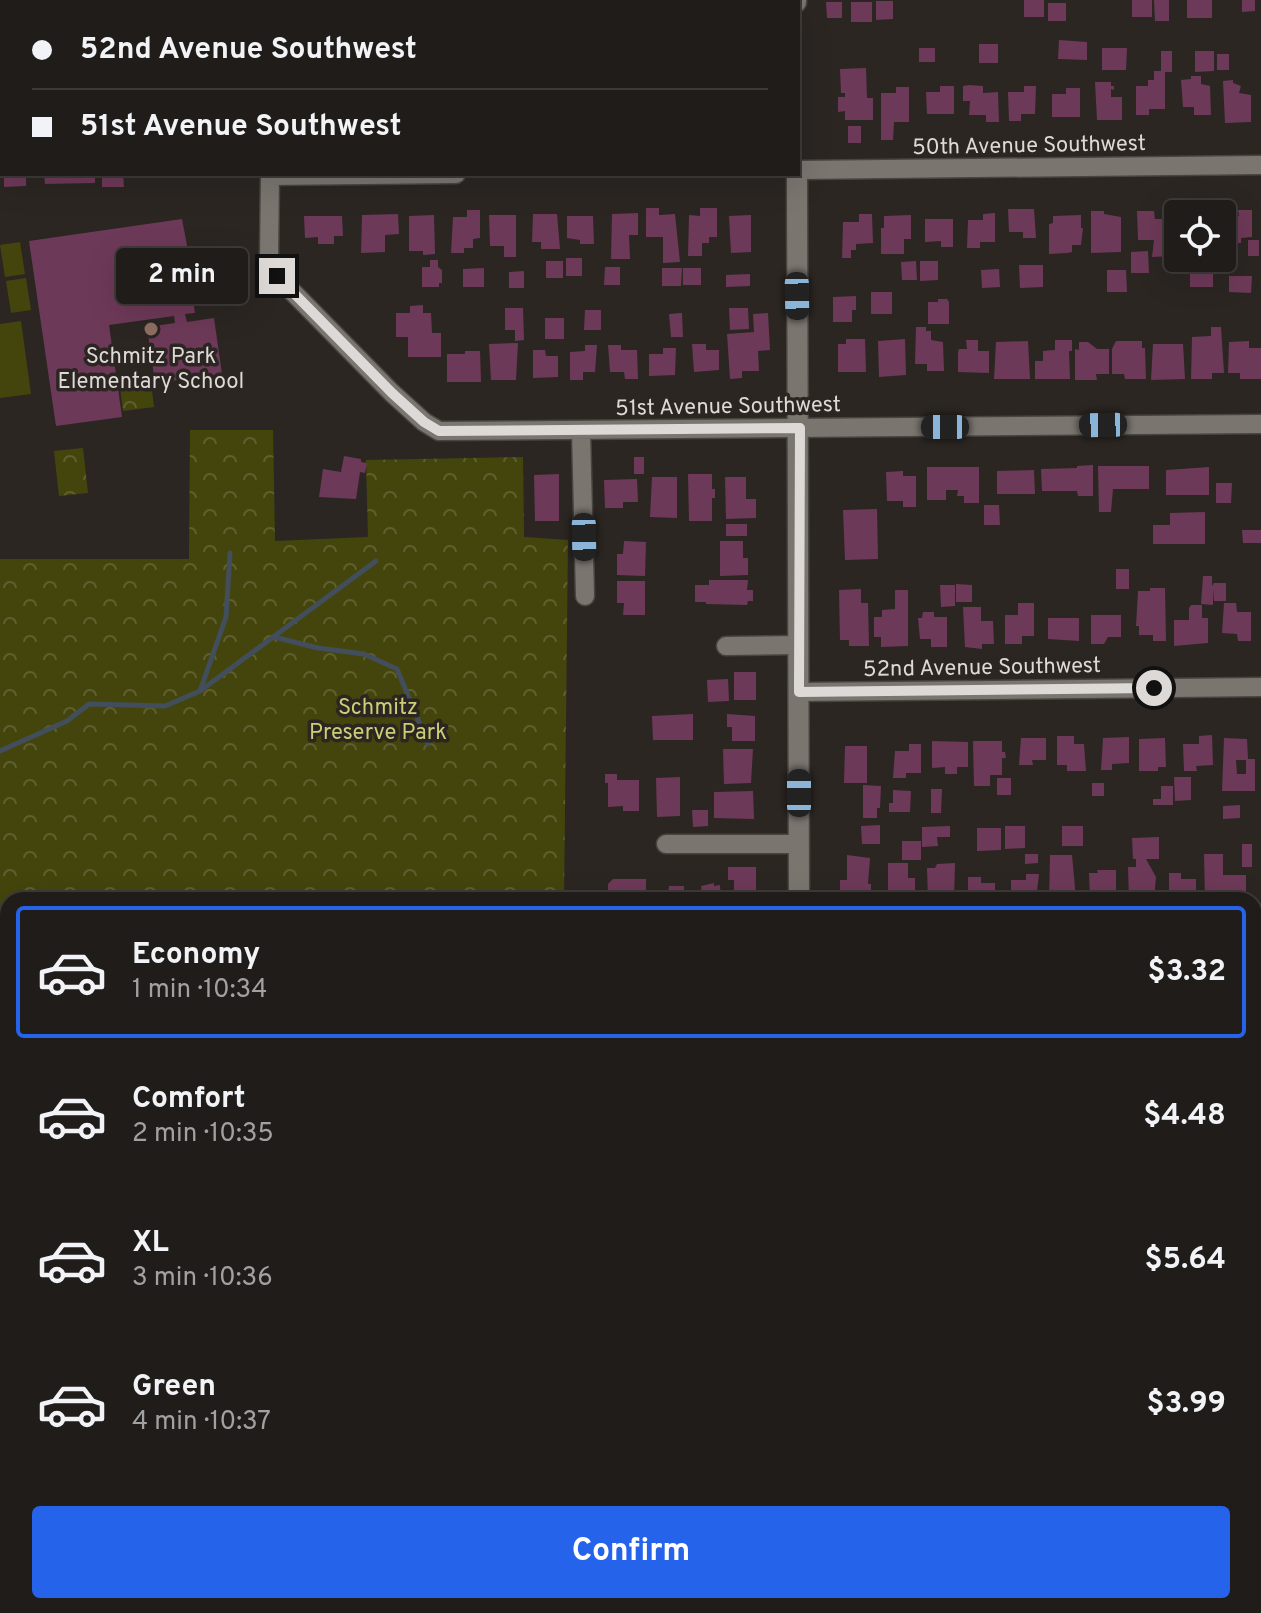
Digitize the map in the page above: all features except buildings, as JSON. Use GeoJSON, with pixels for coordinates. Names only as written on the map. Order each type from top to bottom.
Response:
{"type":"FeatureCollection","features":[{"type":"Feature","properties":{"kind":"street","name":"50th Avenue Southwest"},"geometry":{"type":"LineString","coordinates":[[800,172],[1261,165]]}},
{"type":"Feature","properties":{"kind":"street","name":"51st Avenue Southwest"},"geometry":{"type":"LineString","coordinates":[[270,176],[269,260],[277,276],[392,393],[431,428],[439,431],[1261,424]]}},
{"type":"Feature","properties":{"kind":"street"},"geometry":{"type":"LineString","coordinates":[[798,176],[799,892]]}},
{"type":"Feature","properties":{"kind":"street"},"geometry":{"type":"LineString","coordinates":[[581,430],[585,596]]}},
{"type":"Feature","properties":{"kind":"street"},"geometry":{"type":"LineString","coordinates":[[726,646],[799,645]]}},
{"type":"Feature","properties":{"kind":"street","name":"52nd Avenue Southwest"},"geometry":{"type":"LineString","coordinates":[[799,692],[1261,687]]}},
{"type":"Feature","properties":{"kind":"street"},"geometry":{"type":"LineString","coordinates":[[666,844],[799,844]]}},
{"type":"Feature","properties":{"kind":"green space"},"geometry":{"type":"Polygon","coordinates":[[[20,242],[25,274],[5,277],[0,245],[20,242]]]}},
{"type":"Feature","properties":{"kind":"green space"},"geometry":{"type":"Polygon","coordinates":[[[26,278],[31,310],[11,313],[6,281],[26,278]]]}},
{"type":"Feature","properties":{"kind":"green space"},"geometry":{"type":"Polygon","coordinates":[[[21,321],[31,394],[0,398],[0,324],[21,321]]]}},
{"type":"Feature","properties":{"kind":"green space"},"geometry":{"type":"Polygon","coordinates":[[[150,375],[154,407],[123,411],[119,379],[150,375]]]}},
{"type":"Feature","properties":{"kind":"green space","name":"Schmitz Preserve Park"},"geometry":{"type":"Polygon","coordinates":[[[190,430],[273,430],[275,541],[368,537],[366,460],[523,457],[524,537],[568,540],[564,892],[0,892],[0,559],[189,559],[190,430]]]}},
{"type":"Feature","properties":{"kind":"green space"},"geometry":{"type":"Polygon","coordinates":[[[83,448],[88,493],[59,496],[54,451],[83,448]]]}},
{"type":"Feature","properties":{"kind":"waterway"},"geometry":{"type":"LineString","coordinates":[[200,691],[226,617],[230,553]]}},
{"type":"Feature","properties":{"kind":"waterway"},"geometry":{"type":"LineString","coordinates":[[0,751],[67,721],[89,704],[165,706],[200,691],[376,561]]}},
{"type":"Feature","properties":{"kind":"waterway"},"geometry":{"type":"LineString","coordinates":[[274,637],[318,648],[364,654],[397,669],[428,744]]}},
{"type":"Feature","properties":{"kind":"place","name":"Schmitz Park Elementary School"},"geometry":{"type":"Point","coordinates":[151,329]}},
{"type":"Feature","properties":{"kind":"route"},"geometry":{"type":"LineString","coordinates":[[277,276],[392,393],[431,428],[439,431],[800,428],[799,692],[1154,688]]}}]}
